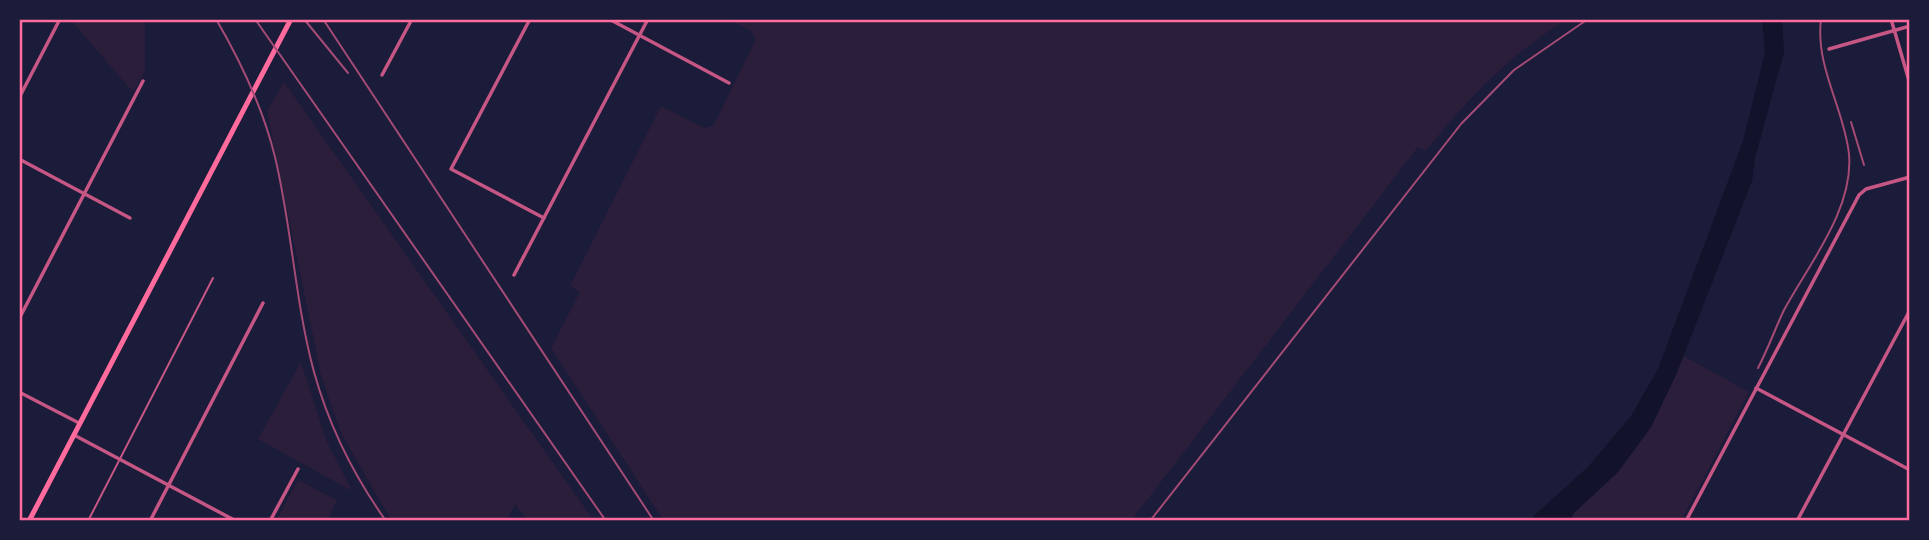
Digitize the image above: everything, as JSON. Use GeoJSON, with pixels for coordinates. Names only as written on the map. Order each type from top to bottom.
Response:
{"type":"FeatureCollection","features":[{"type":"Feature","properties":{"kind":"main road"},"geometry":{"type":"LineString","coordinates":[[29,521],[291,19]]}},
{"type":"Feature","properties":{"kind":"street"},"geometry":{"type":"LineString","coordinates":[[19,98],[60,19]]}},
{"type":"Feature","properties":{"kind":"street"},"geometry":{"type":"LineString","coordinates":[[382,75],[412,19]]}},
{"type":"Feature","properties":{"kind":"street"},"geometry":{"type":"LineString","coordinates":[[530,19],[451,169],[544,218]]}},
{"type":"Feature","properties":{"kind":"street"},"geometry":{"type":"LineString","coordinates":[[610,19],[729,83]]}},
{"type":"Feature","properties":{"kind":"street"},"geometry":{"type":"LineString","coordinates":[[514,275],[649,19]]}},
{"type":"Feature","properties":{"kind":"street"},"geometry":{"type":"LineString","coordinates":[[1891,19],[1910,83]]}},
{"type":"Feature","properties":{"kind":"street"},"geometry":{"type":"LineString","coordinates":[[1829,49],[1910,26]]}},
{"type":"Feature","properties":{"kind":"street"},"geometry":{"type":"LineString","coordinates":[[19,319],[143,81]]}},
{"type":"Feature","properties":{"kind":"street"},"geometry":{"type":"LineString","coordinates":[[19,159],[130,218]]}},
{"type":"Feature","properties":{"kind":"street"},"geometry":{"type":"LineString","coordinates":[[1686,521],[1859,195],[1866,190],[1910,177]]}},
{"type":"Feature","properties":{"kind":"street"},"geometry":{"type":"LineString","coordinates":[[150,521],[264,303]]}},
{"type":"Feature","properties":{"kind":"street"},"geometry":{"type":"LineString","coordinates":[[1797,521],[1910,310]]}},
{"type":"Feature","properties":{"kind":"street"},"geometry":{"type":"LineString","coordinates":[[1756,388],[1910,470]]}},
{"type":"Feature","properties":{"kind":"street"},"geometry":{"type":"LineString","coordinates":[[19,392],[80,424]]}},
{"type":"Feature","properties":{"kind":"street"},"geometry":{"type":"LineString","coordinates":[[74,435],[236,521]]}},
{"type":"Feature","properties":{"kind":"street"},"geometry":{"type":"LineString","coordinates":[[271,521],[298,469]]}},
{"type":"Feature","properties":{"kind":"lane"},"geometry":{"type":"LineString","coordinates":[[88,521],[213,278]]}},
{"type":"Feature","properties":{"kind":"shaded area"},"geometry":{"type":"Polygon","coordinates":[[[70,19],[145,19],[145,71],[133,92],[70,19]]]}},
{"type":"Feature","properties":{"kind":"shaded area"},"geometry":{"type":"Polygon","coordinates":[[[728,19],[1568,19],[1547,32],[1491,78],[1457,113],[1426,151],[1418,147],[1131,521],[664,521],[551,348],[580,292],[570,286],[661,106],[704,128],[714,125],[756,39],[751,31],[728,19]]]}},
{"type":"Feature","properties":{"kind":"shaded area"},"geometry":{"type":"Polygon","coordinates":[[[1762,19],[1782,19],[1784,52],[1755,158],[1752,181],[1676,375],[1651,427],[1618,472],[1574,513],[1571,520],[1528,521],[1588,467],[1631,416],[1658,369],[1743,141],[1765,53],[1762,19]]]}},
{"type":"Feature","properties":{"kind":"shaded area"},"geometry":{"type":"Polygon","coordinates":[[[284,82],[594,521],[528,521],[515,504],[506,521],[393,521],[387,513],[341,433],[321,375],[267,111],[284,82]]]}},
{"type":"Feature","properties":{"kind":"shaded area"},"geometry":{"type":"Polygon","coordinates":[[[1684,356],[1749,392],[1681,521],[1570,521],[1574,513],[1618,472],[1651,427],[1684,356]]]}},
{"type":"Feature","properties":{"kind":"shaded area"},"geometry":{"type":"Polygon","coordinates":[[[301,362],[326,440],[352,491],[258,439],[301,362]]]}},
{"type":"Feature","properties":{"kind":"shaded area"},"geometry":{"type":"Polygon","coordinates":[[[298,480],[337,500],[327,521],[276,521],[298,480]]]}},
{"type":"Feature","properties":{"kind":"railway"},"geometry":{"type":"LineString","coordinates":[[216,19],[250,86],[270,139],[281,184],[302,319],[320,392],[344,450],[386,521]]}},
{"type":"Feature","properties":{"kind":"railway"},"geometry":{"type":"LineString","coordinates":[[255,19],[606,521]]}},
{"type":"Feature","properties":{"kind":"railway"},"geometry":{"type":"LineString","coordinates":[[304,19],[348,73]]}},
{"type":"Feature","properties":{"kind":"railway"},"geometry":{"type":"LineString","coordinates":[[323,19],[654,521]]}},
{"type":"Feature","properties":{"kind":"railway"},"geometry":{"type":"LineString","coordinates":[[1150,521],[1461,124],[1514,70],[1588,19]]}},
{"type":"Feature","properties":{"kind":"railway"},"geometry":{"type":"LineString","coordinates":[[1758,368],[1784,310],[1828,235],[1849,175],[1846,137],[1822,54],[1821,19]]}},
{"type":"Feature","properties":{"kind":"railway"},"geometry":{"type":"LineString","coordinates":[[1851,122],[1864,165]]}}]}
